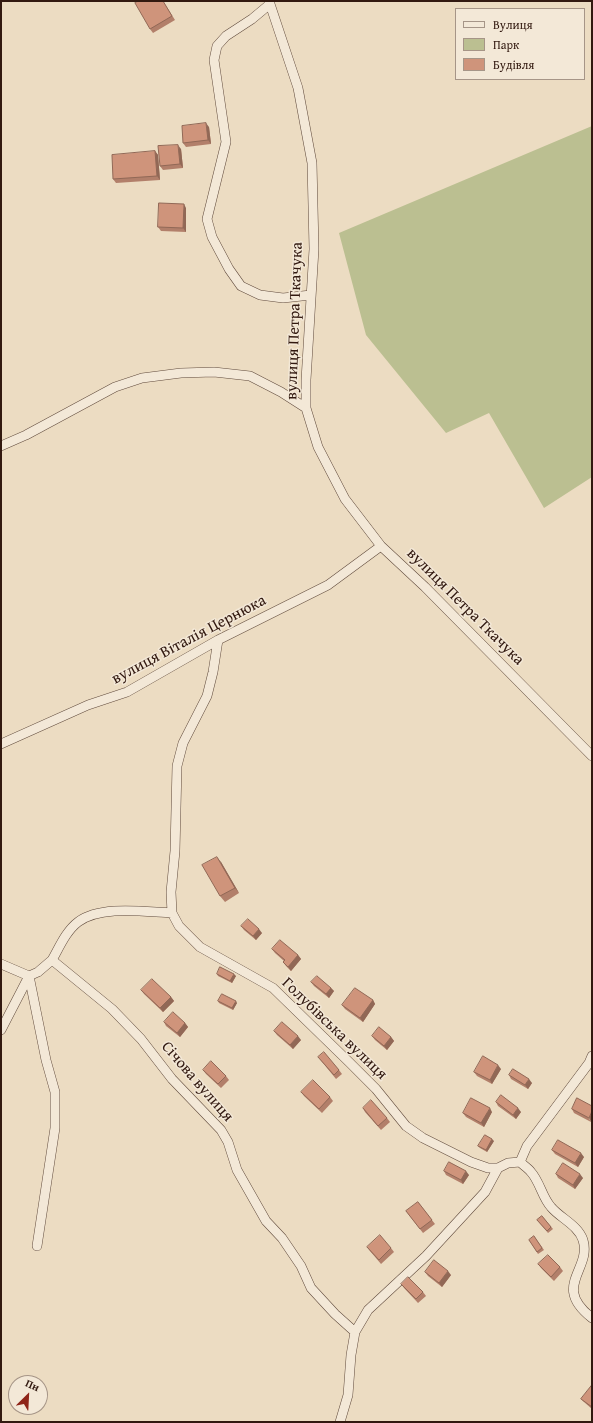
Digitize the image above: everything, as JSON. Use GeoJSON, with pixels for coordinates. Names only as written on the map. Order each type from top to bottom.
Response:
{"type":"FeatureCollection","features":[{"type":"Feature","properties":{"kind":"street"},"geometry":{"type":"LineString","coordinates":[[269,2],[252,19],[226,36],[217,46],[214,60],[226,142],[207,219],[212,237],[229,269],[242,286],[260,295],[283,298],[311,295]]}},
{"type":"Feature","properties":{"kind":"street","name":"вулиця Петра Ткачука"},"geometry":{"type":"LineString","coordinates":[[269,2],[298,88],[312,163],[314,249],[306,380],[306,408],[318,447],[345,499],[381,546],[425,587],[592,756]]}},
{"type":"Feature","properties":{"kind":"street"},"geometry":{"type":"LineString","coordinates":[[1,446],[26,435],[115,387],[142,378],[181,373],[214,372],[250,376],[281,392],[306,408]]}},
{"type":"Feature","properties":{"kind":"street","name":"вулиця Віталія Цернюка"},"geometry":{"type":"LineString","coordinates":[[1,744],[88,705],[127,692],[218,640],[328,584],[381,546]]}},
{"type":"Feature","properties":{"kind":"street","name":"Голубівська вулиця"},"geometry":{"type":"LineString","coordinates":[[218,640],[213,672],[206,696],[183,743],[176,766],[175,851],[171,892],[172,913],[179,926],[200,947],[272,988],[355,1067],[376,1089],[406,1126],[423,1138],[471,1162],[488,1168],[498,1168],[508,1163],[520,1162]]}},
{"type":"Feature","properties":{"kind":"street"},"geometry":{"type":"LineString","coordinates":[[1,1030],[30,976],[38,972],[52,960],[69,931],[78,922],[102,913],[126,911],[172,913]]}},
{"type":"Feature","properties":{"kind":"street","name":"Січова вулиця"},"geometry":{"type":"LineString","coordinates":[[52,960],[112,1009],[141,1039],[172,1079],[221,1130],[228,1142],[237,1170],[266,1221],[286,1244],[301,1266],[311,1288],[335,1314],[355,1332]]}},
{"type":"Feature","properties":{"kind":"street"},"geometry":{"type":"LineString","coordinates":[[1,964],[30,976]]}},
{"type":"Feature","properties":{"kind":"street"},"geometry":{"type":"LineString","coordinates":[[30,976],[55,1092],[55,1128],[37,1246]]}},
{"type":"Feature","properties":{"kind":"street"},"geometry":{"type":"LineString","coordinates":[[592,1056],[589,1063],[527,1146],[520,1162],[532,1172],[551,1207],[574,1228],[583,1240],[584,1256],[574,1278],[573,1288],[579,1305],[592,1318]]}},
{"type":"Feature","properties":{"kind":"street"},"geometry":{"type":"LineString","coordinates":[[340,1422],[348,1395],[351,1355],[355,1332],[368,1310],[426,1256],[485,1192],[498,1168]]}},
{"type":"Feature","properties":{"kind":"green space"},"geometry":{"type":"Polygon","coordinates":[[[592,126],[592,477],[544,508],[489,413],[446,433],[366,335],[339,233],[592,126]]]}},
{"type":"Feature","properties":{"kind":"building"},"geometry":{"type":"Polygon","coordinates":[[[139,1],[163,1],[172,16],[150,29],[135,3],[139,1]]]}},
{"type":"Feature","properties":{"kind":"building"},"geometry":{"type":"Polygon","coordinates":[[[206,123],[208,140],[183,143],[182,126],[206,123]]]}},
{"type":"Feature","properties":{"kind":"building"},"geometry":{"type":"Polygon","coordinates":[[[178,145],[180,164],[160,166],[158,146],[178,145]]]}},
{"type":"Feature","properties":{"kind":"building"},"geometry":{"type":"Polygon","coordinates":[[[155,151],[157,176],[113,179],[112,155],[155,151]]]}},
{"type":"Feature","properties":{"kind":"building"},"geometry":{"type":"Polygon","coordinates":[[[159,203],[184,204],[183,228],[158,227],[159,203]]]}},
{"type":"Feature","properties":{"kind":"building"},"geometry":{"type":"Polygon","coordinates":[[[217,857],[235,888],[220,896],[202,865],[217,857]]]}},
{"type":"Feature","properties":{"kind":"building"},"geometry":{"type":"Polygon","coordinates":[[[248,919],[259,929],[253,936],[241,926],[248,919]]]}},
{"type":"Feature","properties":{"kind":"building"},"geometry":{"type":"Polygon","coordinates":[[[280,940],[298,955],[288,967],[283,962],[285,960],[272,949],[280,940]]]}},
{"type":"Feature","properties":{"kind":"building"},"geometry":{"type":"Polygon","coordinates":[[[220,967],[234,974],[230,981],[217,974],[220,967]]]}},
{"type":"Feature","properties":{"kind":"building"},"geometry":{"type":"Polygon","coordinates":[[[317,976],[331,988],[326,994],[311,982],[317,976]]]}},
{"type":"Feature","properties":{"kind":"building"},"geometry":{"type":"Polygon","coordinates":[[[152,979],[171,997],[160,1008],[141,990],[152,979]]]}},
{"type":"Feature","properties":{"kind":"building"},"geometry":{"type":"Polygon","coordinates":[[[355,988],[373,1000],[360,1018],[342,1005],[355,988]]]}},
{"type":"Feature","properties":{"kind":"building"},"geometry":{"type":"Polygon","coordinates":[[[222,994],[236,1001],[232,1008],[218,1001],[222,994]]]}},
{"type":"Feature","properties":{"kind":"building"},"geometry":{"type":"Polygon","coordinates":[[[173,1012],[185,1023],[177,1033],[164,1022],[173,1012]]]}},
{"type":"Feature","properties":{"kind":"building"},"geometry":{"type":"Polygon","coordinates":[[[282,1022],[298,1036],[290,1045],[274,1031],[282,1022]]]}},
{"type":"Feature","properties":{"kind":"building"},"geometry":{"type":"Polygon","coordinates":[[[379,1027],[391,1037],[384,1046],[372,1036],[379,1027]]]}},
{"type":"Feature","properties":{"kind":"building"},"geometry":{"type":"Polygon","coordinates":[[[324,1052],[339,1070],[334,1075],[318,1057],[324,1052]]]}},
{"type":"Feature","properties":{"kind":"building"},"geometry":{"type":"Polygon","coordinates":[[[483,1056],[498,1065],[490,1080],[474,1072],[483,1056]]]}},
{"type":"Feature","properties":{"kind":"building"},"geometry":{"type":"Polygon","coordinates":[[[211,1061],[226,1076],[218,1084],[203,1070],[211,1061]]]}},
{"type":"Feature","properties":{"kind":"building"},"geometry":{"type":"Polygon","coordinates":[[[513,1069],[529,1079],[525,1085],[509,1075],[513,1069]]]}},
{"type":"Feature","properties":{"kind":"building"},"geometry":{"type":"Polygon","coordinates":[[[313,1080],[330,1097],[319,1109],[301,1092],[313,1080]]]}},
{"type":"Feature","properties":{"kind":"building"},"geometry":{"type":"Polygon","coordinates":[[[501,1095],[518,1108],[513,1115],[496,1102],[501,1095]]]}},
{"type":"Feature","properties":{"kind":"building"},"geometry":{"type":"Polygon","coordinates":[[[471,1098],[490,1108],[481,1123],[463,1113],[471,1098]]]}},
{"type":"Feature","properties":{"kind":"building"},"geometry":{"type":"Polygon","coordinates":[[[577,1098],[592,1106],[592,1111],[589,1118],[572,1109],[577,1098]]]}},
{"type":"Feature","properties":{"kind":"building"},"geometry":{"type":"Polygon","coordinates":[[[371,1100],[387,1118],[378,1126],[363,1108],[371,1100]]]}},
{"type":"Feature","properties":{"kind":"building"},"geometry":{"type":"Polygon","coordinates":[[[485,1135],[492,1139],[486,1150],[478,1146],[485,1135]]]}},
{"type":"Feature","properties":{"kind":"building"},"geometry":{"type":"Polygon","coordinates":[[[558,1140],[581,1153],[575,1163],[552,1150],[558,1140]]]}},
{"type":"Feature","properties":{"kind":"building"},"geometry":{"type":"Polygon","coordinates":[[[449,1162],[466,1171],[461,1180],[444,1171],[449,1162]]]}},
{"type":"Feature","properties":{"kind":"building"},"geometry":{"type":"Polygon","coordinates":[[[563,1163],[580,1174],[573,1185],[556,1174],[563,1163]]]}},
{"type":"Feature","properties":{"kind":"building"},"geometry":{"type":"Polygon","coordinates":[[[418,1202],[432,1220],[420,1229],[406,1211],[418,1202]]]}},
{"type":"Feature","properties":{"kind":"building"},"geometry":{"type":"Polygon","coordinates":[[[542,1216],[551,1227],[547,1231],[537,1220],[542,1216]]]}},
{"type":"Feature","properties":{"kind":"building"},"geometry":{"type":"Polygon","coordinates":[[[380,1235],[391,1248],[379,1260],[367,1247],[380,1235]]]}},
{"type":"Feature","properties":{"kind":"building"},"geometry":{"type":"Polygon","coordinates":[[[534,1236],[542,1248],[537,1252],[529,1240],[534,1236]]]}},
{"type":"Feature","properties":{"kind":"building"},"geometry":{"type":"Polygon","coordinates":[[[548,1255],[560,1267],[551,1277],[538,1264],[548,1255]]]}},
{"type":"Feature","properties":{"kind":"building"},"geometry":{"type":"Polygon","coordinates":[[[434,1260],[448,1271],[439,1283],[425,1272],[434,1260]]]}},
{"type":"Feature","properties":{"kind":"building"},"geometry":{"type":"Polygon","coordinates":[[[408,1277],[423,1292],[416,1299],[401,1284],[408,1277]]]}},
{"type":"Feature","properties":{"kind":"building"},"geometry":{"type":"Polygon","coordinates":[[[592,1385],[592,1407],[581,1399],[592,1385]]]}}]}
